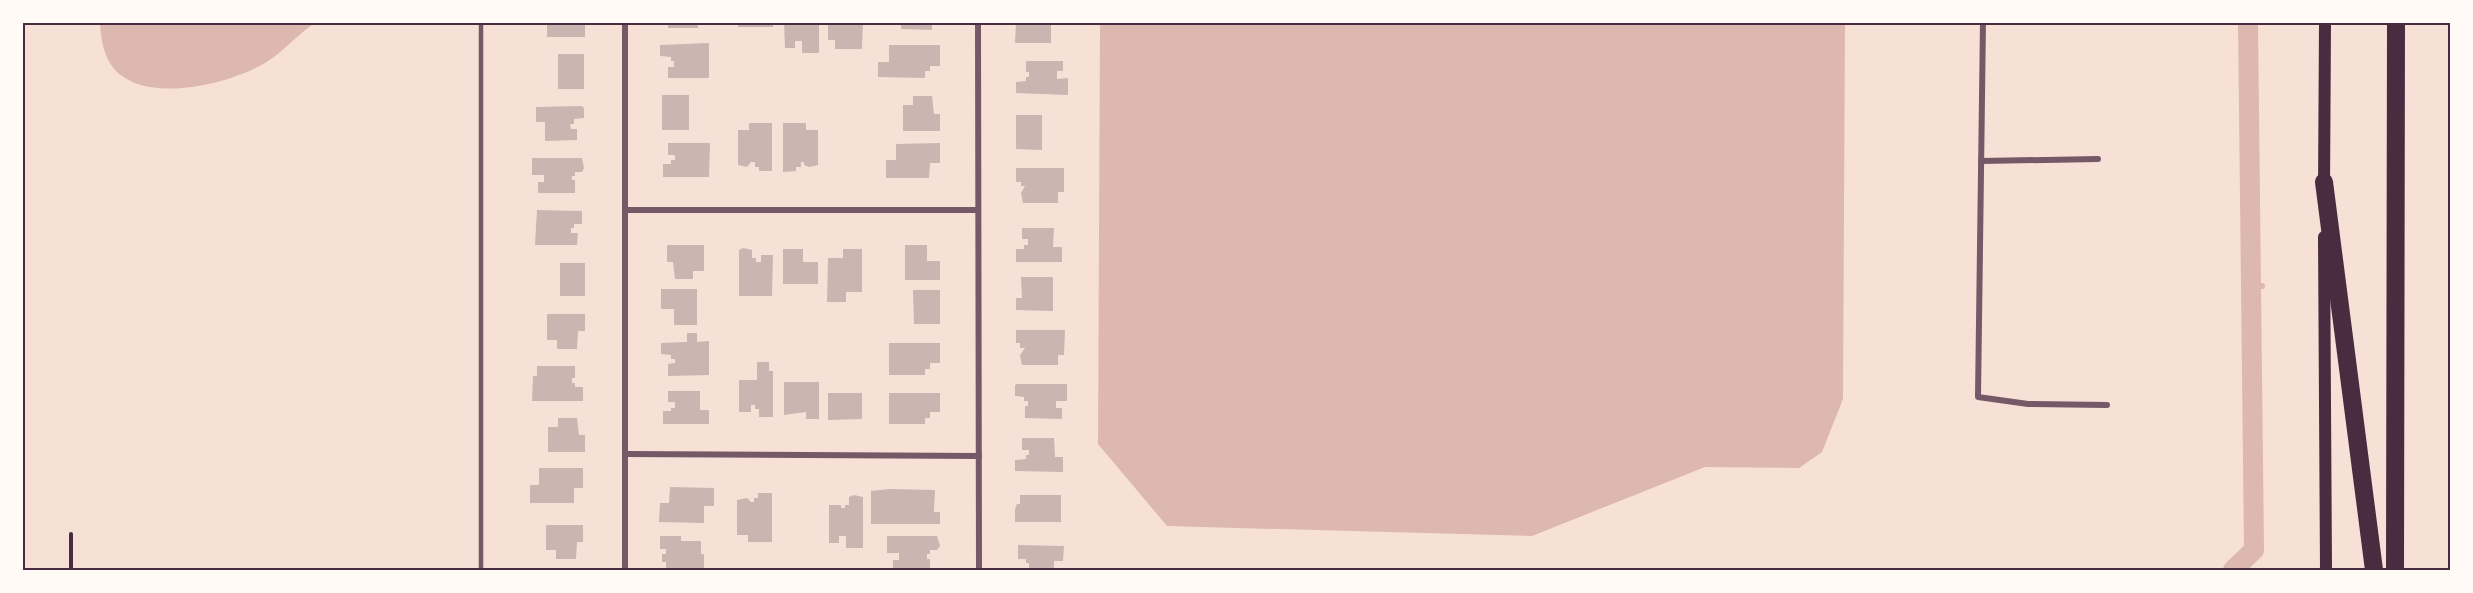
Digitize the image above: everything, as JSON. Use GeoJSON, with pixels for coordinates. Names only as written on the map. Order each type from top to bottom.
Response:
{"type":"FeatureCollection","features":[{"type":"Feature","properties":{"kind":"highway"},"geometry":{"type":"LineString","coordinates":[[2395,570],[2396,22]]}},
{"type":"Feature","properties":{"kind":"highway"},"geometry":{"type":"LineString","coordinates":[[2324,182],[2374,570]]}},
{"type":"Feature","properties":{"kind":"main road"},"geometry":{"type":"LineString","coordinates":[[2325,22],[2326,570]]}},
{"type":"Feature","properties":{"kind":"street"},"geometry":{"type":"LineString","coordinates":[[624,570],[625,22]]}},
{"type":"Feature","properties":{"kind":"street"},"geometry":{"type":"LineString","coordinates":[[978,22],[979,570]]}},
{"type":"Feature","properties":{"kind":"street"},"geometry":{"type":"LineString","coordinates":[[1983,22],[1978,397],[2028,404],[2107,405]]}},
{"type":"Feature","properties":{"kind":"street"},"geometry":{"type":"LineString","coordinates":[[1981,161],[2098,159]]}},
{"type":"Feature","properties":{"kind":"street"},"geometry":{"type":"LineString","coordinates":[[625,210],[978,210]]}},
{"type":"Feature","properties":{"kind":"street"},"geometry":{"type":"LineString","coordinates":[[625,454],[979,456]]}},
{"type":"Feature","properties":{"kind":"lane"},"geometry":{"type":"LineString","coordinates":[[481,22],[481,570]]}},
{"type":"Feature","properties":{"kind":"path"},"geometry":{"type":"LineString","coordinates":[[72,534],[72,570]]}},
{"type":"Feature","properties":{"kind":"shaded area"},"geometry":{"type":"Polygon","coordinates":[[[100,22],[315,23],[274,57],[236,76],[195,86],[155,88],[137,84],[116,71],[105,52],[100,22]]]}},
{"type":"Feature","properties":{"kind":"shaded area"},"geometry":{"type":"Polygon","coordinates":[[[1100,23],[1845,23],[1843,399],[1822,452],[1799,468],[1705,467],[1532,536],[1167,526],[1098,444],[1100,23]]]}},
{"type":"Feature","properties":{"kind":"building"},"geometry":{"type":"Polygon","coordinates":[[[547,22],[585,23],[585,37],[547,37],[547,22]]]}},
{"type":"Feature","properties":{"kind":"building"},"geometry":{"type":"Polygon","coordinates":[[[668,22],[698,22],[698,28],[668,28],[668,22]]]}},
{"type":"Feature","properties":{"kind":"building"},"geometry":{"type":"Polygon","coordinates":[[[738,22],[773,22],[773,27],[738,27],[738,22]]]}},
{"type":"Feature","properties":{"kind":"building"},"geometry":{"type":"Polygon","coordinates":[[[784,22],[819,22],[819,53],[802,53],[802,41],[795,41],[795,48],[785,48],[784,22]]]}},
{"type":"Feature","properties":{"kind":"building"},"geometry":{"type":"Polygon","coordinates":[[[828,22],[863,22],[862,49],[835,49],[835,40],[828,40],[828,22]]]}},
{"type":"Feature","properties":{"kind":"building"},"geometry":{"type":"Polygon","coordinates":[[[901,22],[932,22],[932,30],[901,29],[901,22]]]}},
{"type":"Feature","properties":{"kind":"building"},"geometry":{"type":"Polygon","coordinates":[[[1051,22],[1051,43],[1015,43],[1016,23],[1051,22]]]}},
{"type":"Feature","properties":{"kind":"building"},"geometry":{"type":"Polygon","coordinates":[[[709,43],[709,78],[668,78],[668,67],[674,67],[674,61],[671,61],[671,57],[660,56],[660,45],[709,43]]]}},
{"type":"Feature","properties":{"kind":"building"},"geometry":{"type":"Polygon","coordinates":[[[889,45],[940,45],[940,66],[930,66],[930,71],[925,71],[925,78],[878,77],[878,62],[889,62],[889,45]]]}},
{"type":"Feature","properties":{"kind":"building"},"geometry":{"type":"Polygon","coordinates":[[[558,54],[584,54],[584,89],[558,89],[558,54]]]}},
{"type":"Feature","properties":{"kind":"building"},"geometry":{"type":"Polygon","coordinates":[[[1026,61],[1063,61],[1063,71],[1057,71],[1057,79],[1068,78],[1068,95],[1016,93],[1016,82],[1026,81],[1026,77],[1029,77],[1029,72],[1026,72],[1026,61]]]}},
{"type":"Feature","properties":{"kind":"building"},"geometry":{"type":"Polygon","coordinates":[[[662,95],[689,95],[689,130],[662,130],[662,95]]]}},
{"type":"Feature","properties":{"kind":"building"},"geometry":{"type":"Polygon","coordinates":[[[913,96],[932,96],[934,114],[940,114],[940,131],[903,131],[903,105],[913,105],[913,96]]]}},
{"type":"Feature","properties":{"kind":"building"},"geometry":{"type":"Polygon","coordinates":[[[582,106],[584,118],[574,119],[574,124],[570,124],[571,129],[577,129],[577,140],[545,141],[545,122],[536,122],[536,107],[582,106]]]}},
{"type":"Feature","properties":{"kind":"building"},"geometry":{"type":"Polygon","coordinates":[[[1016,115],[1042,115],[1042,150],[1016,149],[1016,115]]]}},
{"type":"Feature","properties":{"kind":"building"},"geometry":{"type":"Polygon","coordinates":[[[749,123],[772,123],[772,171],[759,171],[759,167],[755,167],[755,162],[751,162],[747,167],[738,165],[738,130],[749,130],[749,123]]]}},
{"type":"Feature","properties":{"kind":"building"},"geometry":{"type":"Polygon","coordinates":[[[783,123],[806,123],[806,130],[818,130],[818,165],[809,167],[801,162],[801,167],[796,167],[796,171],[783,172],[783,123]]]}},
{"type":"Feature","properties":{"kind":"building"},"geometry":{"type":"Polygon","coordinates":[[[668,143],[710,143],[709,177],[663,177],[663,164],[671,164],[671,160],[675,160],[675,155],[668,155],[668,143]]]}},
{"type":"Feature","properties":{"kind":"building"},"geometry":{"type":"Polygon","coordinates":[[[940,143],[940,163],[930,163],[929,178],[886,178],[886,160],[896,160],[896,144],[940,143]]]}},
{"type":"Feature","properties":{"kind":"building"},"geometry":{"type":"Polygon","coordinates":[[[532,158],[582,158],[584,168],[582,172],[575,172],[575,176],[572,176],[572,180],[575,180],[575,193],[538,193],[538,182],[544,182],[544,175],[532,175],[532,158]]]}},
{"type":"Feature","properties":{"kind":"building"},"geometry":{"type":"Polygon","coordinates":[[[1016,168],[1064,168],[1064,192],[1058,192],[1058,203],[1023,203],[1021,193],[1025,186],[1021,186],[1021,182],[1016,182],[1016,168]]]}},
{"type":"Feature","properties":{"kind":"building"},"geometry":{"type":"Polygon","coordinates":[[[537,210],[582,211],[582,224],[574,224],[574,228],[571,228],[571,233],[578,233],[577,245],[535,245],[537,210]]]}},
{"type":"Feature","properties":{"kind":"building"},"geometry":{"type":"Polygon","coordinates":[[[1022,228],[1054,228],[1053,247],[1062,247],[1062,262],[1016,262],[1016,249],[1024,249],[1024,245],[1028,245],[1028,239],[1022,239],[1022,228]]]}},
{"type":"Feature","properties":{"kind":"building"},"geometry":{"type":"Polygon","coordinates":[[[667,245],[704,245],[704,271],[693,271],[693,279],[675,279],[673,262],[667,262],[667,245]]]}},
{"type":"Feature","properties":{"kind":"building"},"geometry":{"type":"Polygon","coordinates":[[[905,245],[927,245],[927,261],[940,261],[940,280],[905,280],[905,245]]]}},
{"type":"Feature","properties":{"kind":"building"},"geometry":{"type":"Polygon","coordinates":[[[743,248],[752,250],[752,258],[756,258],[756,262],[761,262],[761,255],[773,255],[772,296],[739,296],[739,250],[743,248]]]}},
{"type":"Feature","properties":{"kind":"building"},"geometry":{"type":"Polygon","coordinates":[[[783,249],[803,249],[803,262],[818,262],[818,284],[783,284],[783,249]]]}},
{"type":"Feature","properties":{"kind":"building"},"geometry":{"type":"Polygon","coordinates":[[[843,249],[862,249],[862,292],[846,292],[846,302],[827,302],[828,258],[843,258],[843,249]]]}},
{"type":"Feature","properties":{"kind":"building"},"geometry":{"type":"Polygon","coordinates":[[[560,263],[585,263],[585,296],[560,296],[560,263]]]}},
{"type":"Feature","properties":{"kind":"building"},"geometry":{"type":"Polygon","coordinates":[[[1021,277],[1053,277],[1053,311],[1016,310],[1016,298],[1022,298],[1021,277]]]}},
{"type":"Feature","properties":{"kind":"building"},"geometry":{"type":"Polygon","coordinates":[[[661,289],[697,289],[697,325],[674,325],[674,309],[661,309],[661,289]]]}},
{"type":"Feature","properties":{"kind":"building"},"geometry":{"type":"Polygon","coordinates":[[[913,290],[940,290],[940,324],[914,324],[913,290]]]}},
{"type":"Feature","properties":{"kind":"building"},"geometry":{"type":"Polygon","coordinates":[[[547,314],[585,314],[585,331],[578,331],[577,349],[557,349],[557,340],[547,340],[547,314]]]}},
{"type":"Feature","properties":{"kind":"building"},"geometry":{"type":"Polygon","coordinates":[[[1016,330],[1065,330],[1064,355],[1058,355],[1058,365],[1022,365],[1020,355],[1025,348],[1020,348],[1020,343],[1016,343],[1016,330]]]}},
{"type":"Feature","properties":{"kind":"building"},"geometry":{"type":"Polygon","coordinates":[[[687,333],[697,333],[697,342],[709,341],[709,375],[668,376],[668,364],[675,363],[675,359],[671,359],[671,355],[661,354],[661,343],[687,342],[687,333]]]}},
{"type":"Feature","properties":{"kind":"building"},"geometry":{"type":"Polygon","coordinates":[[[889,343],[940,343],[940,363],[930,363],[930,369],[925,369],[925,375],[889,375],[889,343]]]}},
{"type":"Feature","properties":{"kind":"building"},"geometry":{"type":"Polygon","coordinates":[[[757,362],[769,362],[769,371],[773,371],[773,417],[759,417],[759,409],[755,409],[755,405],[751,405],[751,412],[739,412],[739,380],[757,380],[757,362]]]}},
{"type":"Feature","properties":{"kind":"building"},"geometry":{"type":"Polygon","coordinates":[[[537,366],[575,366],[575,378],[572,378],[572,383],[575,383],[575,387],[583,387],[583,401],[532,401],[533,376],[537,376],[537,366]]]}},
{"type":"Feature","properties":{"kind":"building"},"geometry":{"type":"Polygon","coordinates":[[[784,382],[819,382],[819,419],[806,419],[806,412],[784,415],[784,382]]]}},
{"type":"Feature","properties":{"kind":"building"},"geometry":{"type":"Polygon","coordinates":[[[1067,384],[1067,401],[1056,401],[1056,408],[1062,408],[1062,419],[1025,418],[1025,406],[1028,406],[1028,401],[1024,401],[1024,397],[1015,396],[1015,385],[1067,384]]]}},
{"type":"Feature","properties":{"kind":"building"},"geometry":{"type":"Polygon","coordinates":[[[668,391],[700,391],[700,410],[709,410],[709,424],[663,424],[663,411],[671,411],[671,408],[675,408],[675,402],[668,402],[668,391]]]}},
{"type":"Feature","properties":{"kind":"building"},"geometry":{"type":"Polygon","coordinates":[[[828,393],[862,393],[862,419],[828,420],[828,393]]]}},
{"type":"Feature","properties":{"kind":"building"},"geometry":{"type":"Polygon","coordinates":[[[889,393],[940,393],[940,412],[930,412],[930,418],[925,418],[925,424],[889,424],[889,393]]]}},
{"type":"Feature","properties":{"kind":"building"},"geometry":{"type":"Polygon","coordinates":[[[558,418],[577,418],[579,435],[585,435],[585,452],[548,452],[548,427],[558,427],[558,418]]]}},
{"type":"Feature","properties":{"kind":"building"},"geometry":{"type":"Polygon","coordinates":[[[1022,438],[1054,438],[1055,457],[1063,457],[1063,472],[1015,471],[1015,460],[1026,459],[1026,455],[1029,455],[1029,450],[1022,450],[1022,438]]]}},
{"type":"Feature","properties":{"kind":"building"},"geometry":{"type":"Polygon","coordinates":[[[539,468],[583,468],[583,488],[574,488],[574,503],[530,503],[530,485],[539,485],[539,468]]]}},
{"type":"Feature","properties":{"kind":"building"},"geometry":{"type":"Polygon","coordinates":[[[670,487],[714,488],[714,506],[704,506],[704,523],[659,522],[660,503],[669,503],[670,487]]]}},
{"type":"Feature","properties":{"kind":"building"},"geometry":{"type":"Polygon","coordinates":[[[935,490],[934,512],[940,512],[940,524],[871,524],[871,491],[935,490]]]}},
{"type":"Feature","properties":{"kind":"building"},"geometry":{"type":"Polygon","coordinates":[[[758,493],[772,493],[772,542],[748,542],[748,535],[737,535],[737,500],[747,498],[754,502],[754,498],[758,498],[758,493]]]}},
{"type":"Feature","properties":{"kind":"building"},"geometry":{"type":"Polygon","coordinates":[[[854,495],[863,497],[863,548],[846,548],[846,536],[839,536],[839,543],[829,543],[829,505],[841,505],[841,508],[845,508],[845,505],[849,505],[849,497],[854,495]]]}},
{"type":"Feature","properties":{"kind":"building"},"geometry":{"type":"Polygon","coordinates":[[[1020,495],[1061,495],[1061,522],[1015,522],[1015,509],[1017,504],[1020,504],[1020,495]]]}},
{"type":"Feature","properties":{"kind":"building"},"geometry":{"type":"Polygon","coordinates":[[[546,525],[583,525],[583,542],[577,542],[576,559],[556,559],[556,550],[546,550],[546,525]]]}},
{"type":"Feature","properties":{"kind":"building"},"geometry":{"type":"Polygon","coordinates":[[[660,536],[681,536],[681,541],[701,541],[704,570],[666,570],[666,562],[662,562],[662,554],[666,554],[666,549],[660,549],[660,536]]]}},
{"type":"Feature","properties":{"kind":"building"},"geometry":{"type":"Polygon","coordinates":[[[887,536],[937,536],[940,546],[937,550],[930,550],[930,554],[927,554],[927,559],[930,559],[930,570],[893,570],[893,560],[899,560],[899,553],[887,553],[887,536]]]}},
{"type":"Feature","properties":{"kind":"building"},"geometry":{"type":"Polygon","coordinates":[[[1018,545],[1064,546],[1063,561],[1054,561],[1054,570],[1023,570],[1023,568],[1029,568],[1029,563],[1026,563],[1026,559],[1018,559],[1018,545]]]}},
{"type":"Feature","properties":{"kind":"waterway"},"geometry":{"type":"LineString","coordinates":[[2233,570],[2254,550],[2248,22]]}},
{"type":"Feature","properties":{"kind":"waterway"},"geometry":{"type":"LineString","coordinates":[[2251,287],[2262,286]]}}]}
